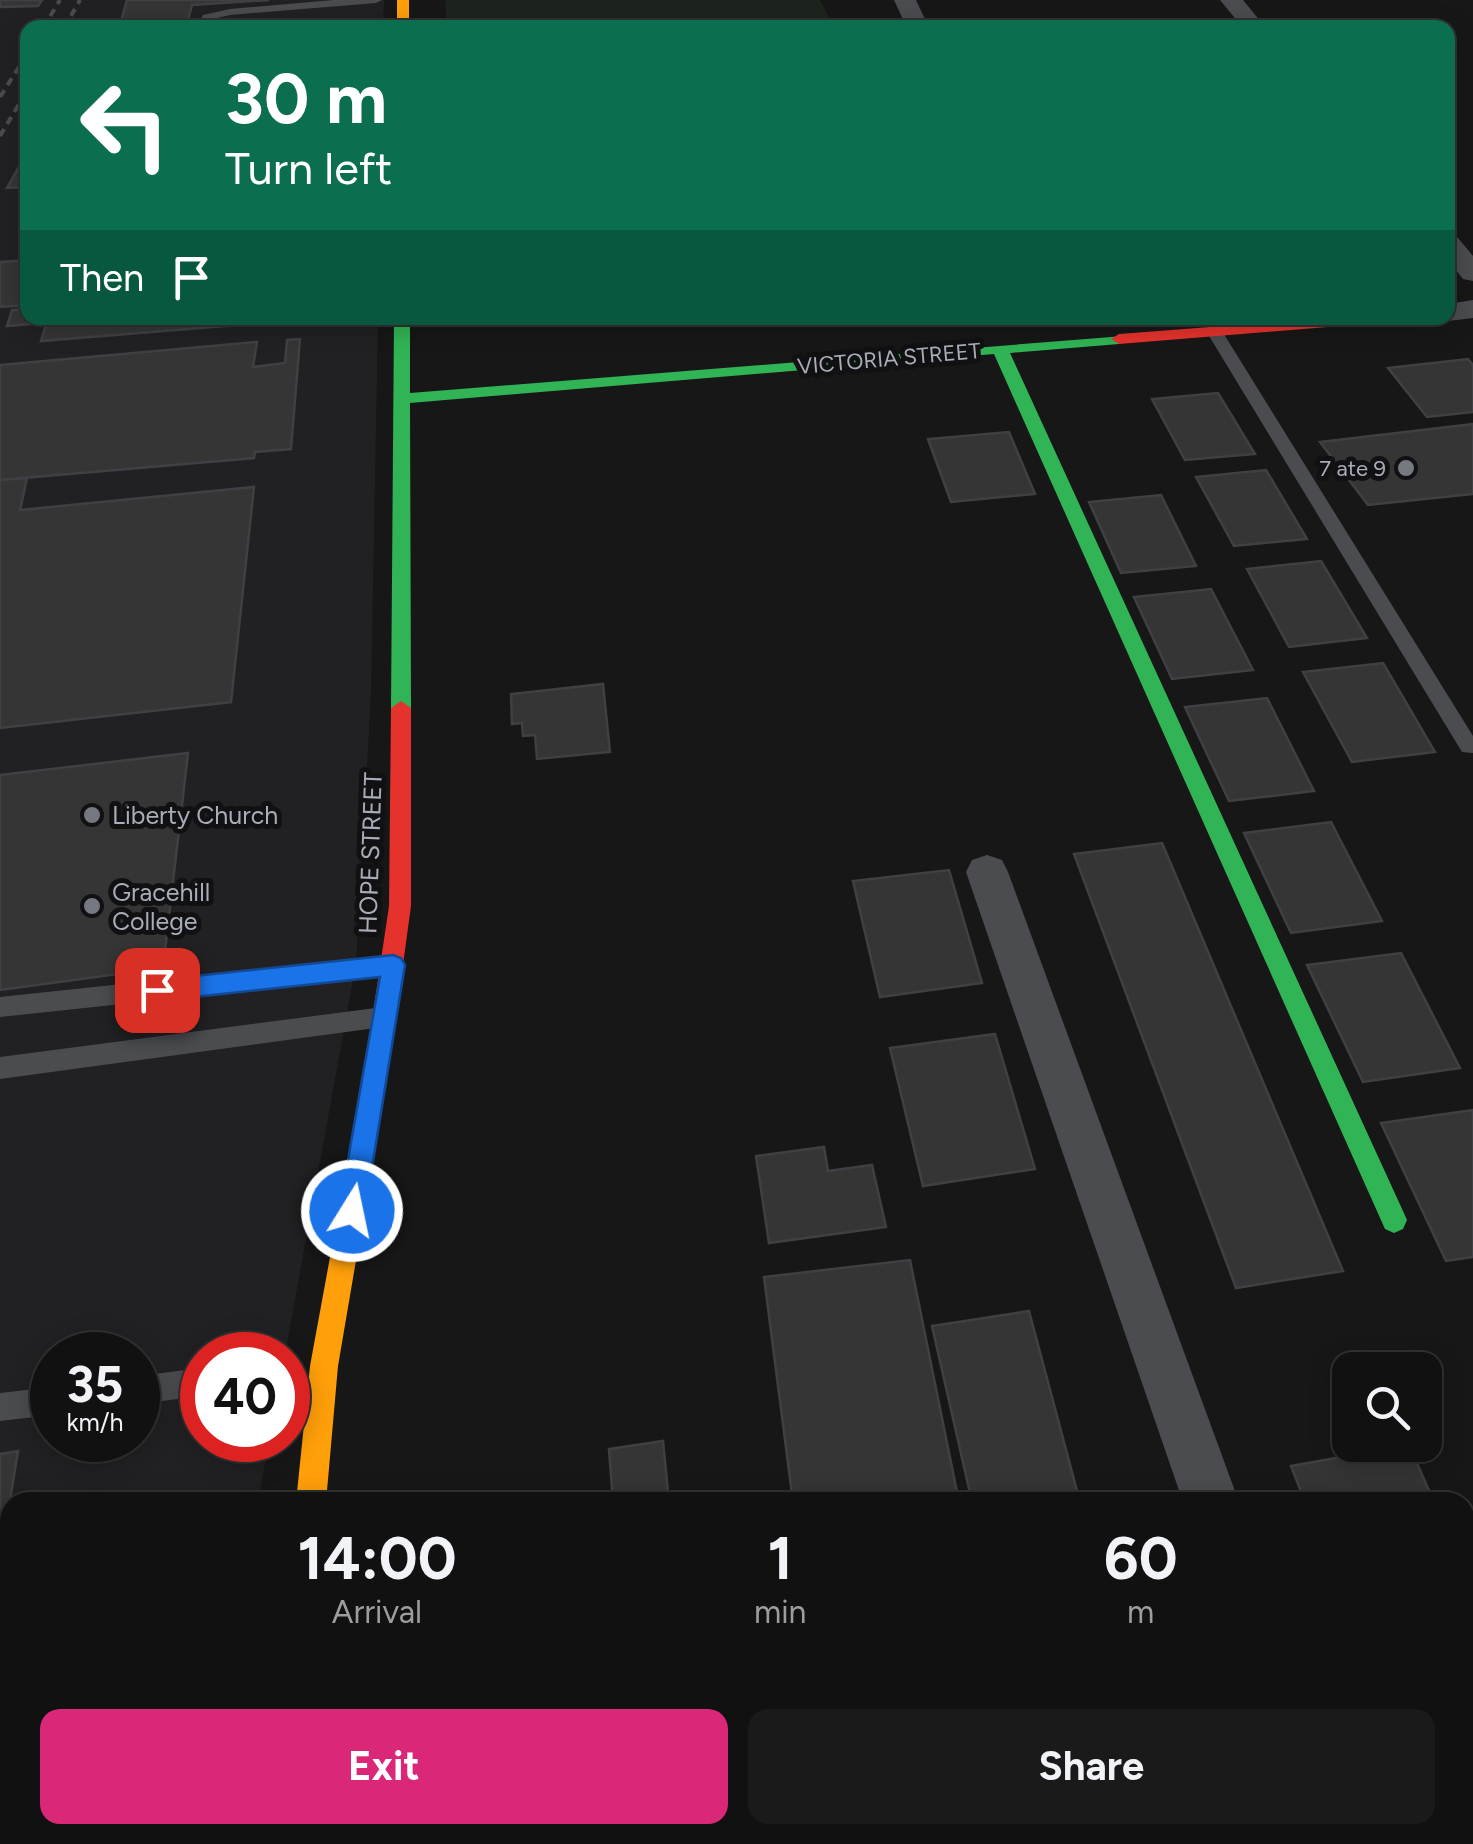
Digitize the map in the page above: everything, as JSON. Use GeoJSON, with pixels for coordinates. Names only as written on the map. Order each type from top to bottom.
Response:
{"type":"FeatureCollection","features":[{"type":"Feature","properties":{"kind":"street"},"geometry":{"type":"LineString","coordinates":[[1231,0],[1247,20]]}},
{"type":"Feature","properties":{"kind":"street"},"geometry":{"type":"LineString","coordinates":[[1455,252],[1473,272]]}},
{"type":"Feature","properties":{"kind":"street","name":"HOPE STREET"},"geometry":{"type":"LineString","coordinates":[[311,1492],[324,1366],[386,1017],[400,906],[402,325]]}},
{"type":"Feature","properties":{"kind":"street","name":"VICTORIA STREET"},"geometry":{"type":"LineString","coordinates":[[402,400],[1289,325]]}},
{"type":"Feature","properties":{"kind":"street"},"geometry":{"type":"LineString","coordinates":[[1000,349],[1394,1220]]}},
{"type":"Feature","properties":{"kind":"street"},"geometry":{"type":"LineString","coordinates":[[987,872],[1207,1492]]}},
{"type":"Feature","properties":{"kind":"lane"},"geometry":{"type":"LineString","coordinates":[[207,20],[230,12],[376,0]]}},
{"type":"Feature","properties":{"kind":"lane"},"geometry":{"type":"LineString","coordinates":[[1214,331],[1469,747]]}},
{"type":"Feature","properties":{"kind":"lane"},"geometry":{"type":"LineString","coordinates":[[0,1007],[393,965]]}},
{"type":"Feature","properties":{"kind":"lane"},"geometry":{"type":"LineString","coordinates":[[0,1068],[386,1017]]}},
{"type":"Feature","properties":{"kind":"lane"},"geometry":{"type":"LineString","coordinates":[[310,1368],[324,1366]]}},
{"type":"Feature","properties":{"kind":"lane"},"geometry":{"type":"LineString","coordinates":[[0,1407],[30,1404]]}},
{"type":"Feature","properties":{"kind":"shaded area"},"geometry":{"type":"Polygon","coordinates":[[[0,0],[384,0],[383,20],[20,20],[20,325],[378,325],[371,694],[356,963],[289,1332],[180,1332],[180,1462],[265,1462],[260,1492],[0,1492],[0,0]]]}},
{"type":"Feature","properties":{"kind":"shaded area"},"geometry":{"type":"Polygon","coordinates":[[[445,0],[820,0],[830,20],[446,20],[445,0]]]}},
{"type":"Feature","properties":{"kind":"building"},"geometry":{"type":"Polygon","coordinates":[[[0,0],[42,0],[38,6],[0,7],[0,0]]]}},
{"type":"Feature","properties":{"kind":"building"},"geometry":{"type":"Polygon","coordinates":[[[127,0],[269,0],[192,5],[188,20],[121,20],[127,0]]]}},
{"type":"Feature","properties":{"kind":"building"},"geometry":{"type":"Polygon","coordinates":[[[20,165],[20,187],[7,188],[20,165]]]}},
{"type":"Feature","properties":{"kind":"building"},"geometry":{"type":"Polygon","coordinates":[[[20,261],[20,306],[0,307],[0,262],[20,261]]]}},
{"type":"Feature","properties":{"kind":"building"},"geometry":{"type":"Polygon","coordinates":[[[12,310],[20,310],[20,325],[7,326],[12,310]]]}},
{"type":"Feature","properties":{"kind":"building"},"geometry":{"type":"Polygon","coordinates":[[[46,325],[236,325],[41,341],[46,325]]]}},
{"type":"Feature","properties":{"kind":"building"},"geometry":{"type":"Polygon","coordinates":[[[300,339],[291,449],[255,452],[254,458],[0,480],[0,365],[257,342],[253,367],[285,363],[287,340],[300,339]]]}},
{"type":"Feature","properties":{"kind":"building"},"geometry":{"type":"Polygon","coordinates":[[[1468,359],[1473,365],[1473,412],[1427,417],[1388,368],[1468,359]]]}},
{"type":"Feature","properties":{"kind":"building"},"geometry":{"type":"Polygon","coordinates":[[[1218,393],[1255,454],[1185,460],[1152,399],[1218,393]]]}},
{"type":"Feature","properties":{"kind":"building","name":"7 ate 9"},"geometry":{"type":"Polygon","coordinates":[[[1473,424],[1473,494],[1368,505],[1320,442],[1473,424]]]}},
{"type":"Feature","properties":{"kind":"building"},"geometry":{"type":"Polygon","coordinates":[[[1009,432],[1035,494],[951,502],[928,439],[1009,432]]]}},
{"type":"Feature","properties":{"kind":"building"},"geometry":{"type":"Polygon","coordinates":[[[1266,470],[1307,539],[1234,546],[1196,477],[1266,470]]]}},
{"type":"Feature","properties":{"kind":"building"},"geometry":{"type":"Polygon","coordinates":[[[27,478],[20,510],[254,487],[231,702],[0,728],[0,480],[27,478]]]}},
{"type":"Feature","properties":{"kind":"building"},"geometry":{"type":"Polygon","coordinates":[[[1161,495],[1196,566],[1121,573],[1089,502],[1161,495]]]}},
{"type":"Feature","properties":{"kind":"building"},"geometry":{"type":"Polygon","coordinates":[[[1321,561],[1367,638],[1289,647],[1247,569],[1321,561]]]}},
{"type":"Feature","properties":{"kind":"building"},"geometry":{"type":"Polygon","coordinates":[[[1211,589],[1253,670],[1172,679],[1134,597],[1211,589]]]}},
{"type":"Feature","properties":{"kind":"building"},"geometry":{"type":"Polygon","coordinates":[[[1383,663],[1435,752],[1352,762],[1303,672],[1383,663]]]}},
{"type":"Feature","properties":{"kind":"building"},"geometry":{"type":"Polygon","coordinates":[[[603,684],[610,752],[537,759],[535,735],[523,736],[522,723],[512,724],[511,694],[603,684]]]}},
{"type":"Feature","properties":{"kind":"building"},"geometry":{"type":"Polygon","coordinates":[[[1267,698],[1314,791],[1229,801],[1185,707],[1267,698]]]}},
{"type":"Feature","properties":{"kind":"building"},"geometry":{"type":"Polygon","coordinates":[[[188,753],[163,968],[0,990],[0,775],[188,753]]]}},
{"type":"Feature","properties":{"kind":"building"},"geometry":{"type":"Polygon","coordinates":[[[1331,822],[1382,921],[1291,933],[1244,833],[1331,822]]]}},
{"type":"Feature","properties":{"kind":"building"},"geometry":{"type":"Polygon","coordinates":[[[1162,843],[1343,1271],[1236,1288],[1074,854],[1162,843]]]}},
{"type":"Feature","properties":{"kind":"building"},"geometry":{"type":"Polygon","coordinates":[[[949,870],[982,983],[880,997],[853,881],[949,870]]]}},
{"type":"Feature","properties":{"kind":"building"},"geometry":{"type":"Polygon","coordinates":[[[1401,953],[1460,1068],[1363,1082],[1307,965],[1401,953]]]}},
{"type":"Feature","properties":{"kind":"building"},"geometry":{"type":"Polygon","coordinates":[[[995,1034],[1035,1169],[923,1186],[890,1048],[995,1034]]]}},
{"type":"Feature","properties":{"kind":"building"},"geometry":{"type":"Polygon","coordinates":[[[1473,1110],[1473,1257],[1446,1261],[1381,1123],[1473,1110]]]}},
{"type":"Feature","properties":{"kind":"building"},"geometry":{"type":"Polygon","coordinates":[[[824,1147],[828,1171],[872,1165],[886,1227],[769,1243],[756,1156],[824,1147]]]}},
{"type":"Feature","properties":{"kind":"building"},"geometry":{"type":"Polygon","coordinates":[[[910,1260],[957,1492],[792,1492],[764,1277],[910,1260]]]}},
{"type":"Feature","properties":{"kind":"building"},"geometry":{"type":"Polygon","coordinates":[[[1029,1311],[1077,1492],[970,1492],[932,1326],[1029,1311]]]}},
{"type":"Feature","properties":{"kind":"building"},"geometry":{"type":"Polygon","coordinates":[[[663,1441],[668,1492],[612,1492],[609,1449],[663,1441]]]}},
{"type":"Feature","properties":{"kind":"building"},"geometry":{"type":"Polygon","coordinates":[[[18,1451],[11,1492],[0,1492],[0,1454],[18,1451]]]}},
{"type":"Feature","properties":{"kind":"building"},"geometry":{"type":"Polygon","coordinates":[[[1332,1459],[1332,1462],[1416,1462],[1430,1492],[1301,1492],[1291,1466],[1332,1459]]]}},
{"type":"Feature","properties":{"kind":"railway"},"geometry":{"type":"LineString","coordinates":[[48,20],[60,0]]}},
{"type":"Feature","properties":{"kind":"railway"},"geometry":{"type":"LineString","coordinates":[[69,20],[80,0]]}},
{"type":"Feature","properties":{"kind":"railway"},"geometry":{"type":"LineString","coordinates":[[0,97],[20,66]]}},
{"type":"Feature","properties":{"kind":"railway"},"geometry":{"type":"LineString","coordinates":[[0,136],[20,102]]}},
{"type":"Feature","properties":{"kind":"traffic: fast"},"geometry":{"type":"LineString","coordinates":[[401,708],[402,325]]}},
{"type":"Feature","properties":{"kind":"traffic: fast"},"geometry":{"type":"LineString","coordinates":[[402,399],[1119,339]]}},
{"type":"Feature","properties":{"kind":"traffic: fast"},"geometry":{"type":"LineString","coordinates":[[1000,349],[1394,1220]]}},
{"type":"Feature","properties":{"kind":"traffic: slow"},"geometry":{"type":"LineString","coordinates":[[403,0],[403,20]]}},
{"type":"Feature","properties":{"kind":"traffic: slow"},"geometry":{"type":"LineString","coordinates":[[312,1492],[324,1366],[377,1067]]}},
{"type":"Feature","properties":{"kind":"traffic: jam"},"geometry":{"type":"LineString","coordinates":[[1119,339],[1290,325]]}},
{"type":"Feature","properties":{"kind":"traffic: jam"},"geometry":{"type":"LineString","coordinates":[[377,1067],[400,906],[401,708]]}},
{"type":"Feature","properties":{"kind":"place","name":"7 ate 9"},"geometry":{"type":"Point","coordinates":[1406,468]}},
{"type":"Feature","properties":{"kind":"place","name":"Liberty Church"},"geometry":{"type":"Point","coordinates":[92,815]}},
{"type":"Feature","properties":{"kind":"place","name":"Gracehill College"},"geometry":{"type":"Point","coordinates":[92,906]}},
{"type":"Feature","properties":{"kind":"route"},"geometry":{"type":"LineString","coordinates":[[157,990],[393,965],[352,1211]]}}]}
